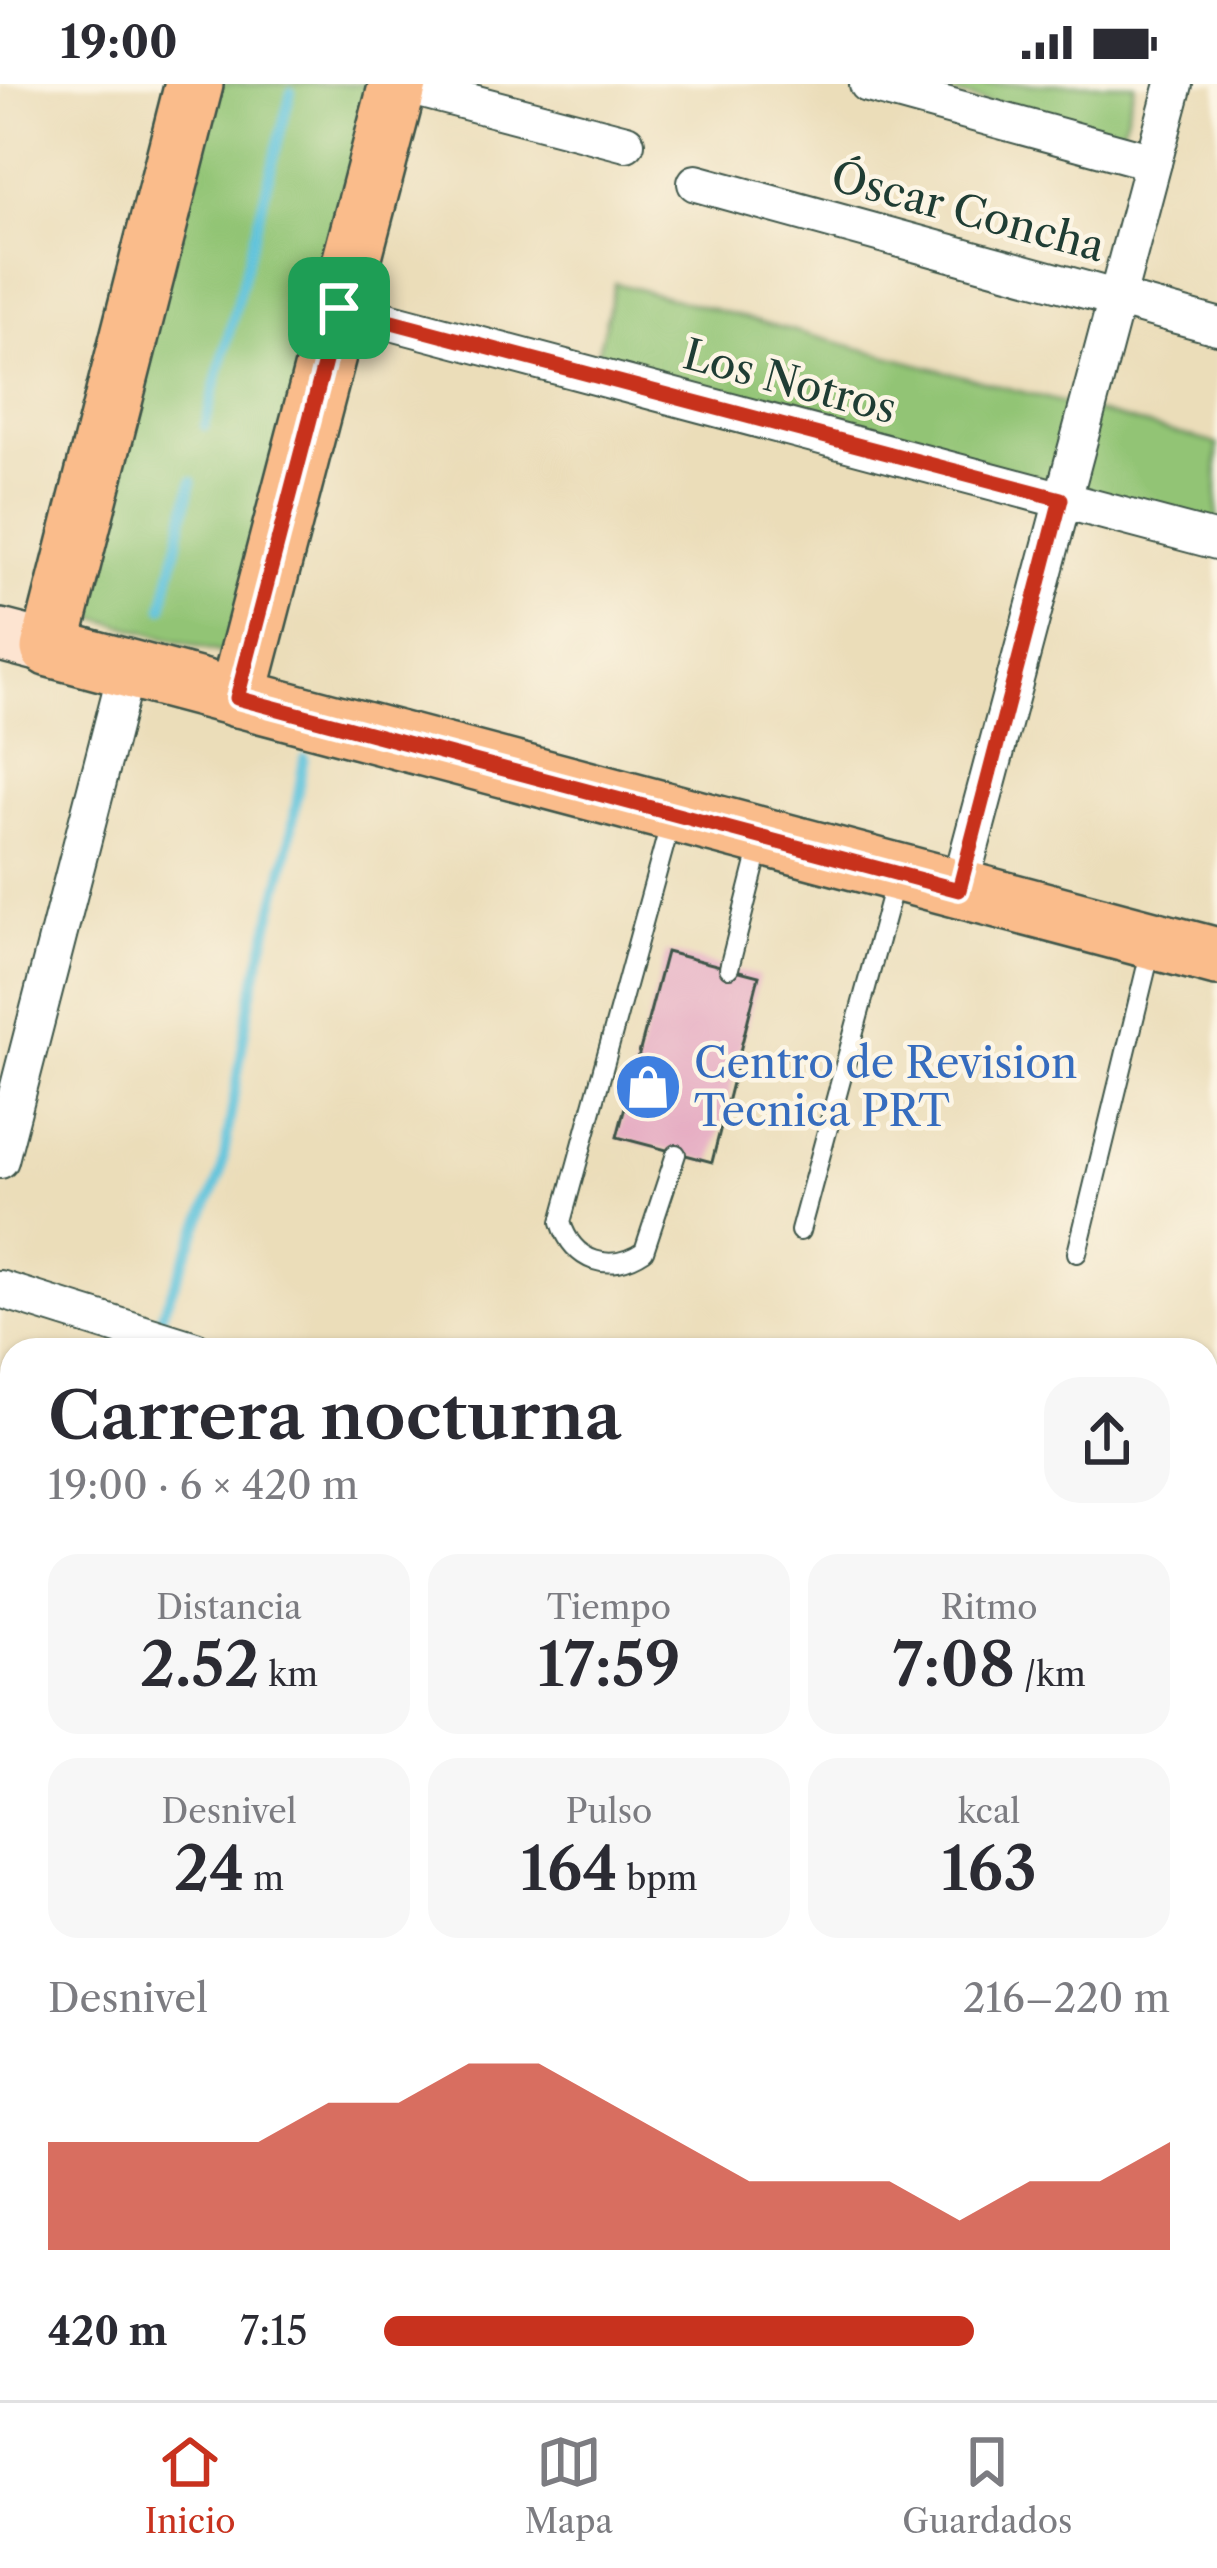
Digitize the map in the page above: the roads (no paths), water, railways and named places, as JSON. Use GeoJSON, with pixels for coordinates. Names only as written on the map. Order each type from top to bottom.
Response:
{"type":"FeatureCollection","features":[{"type":"Feature","properties":{"kind":"main road"},"geometry":{"type":"LineString","coordinates":[[237,698],[399,84]]}},
{"type":"Feature","properties":{"kind":"main road"},"geometry":{"type":"LineString","coordinates":[[188,85],[25,641],[1217,957]]}},
{"type":"Feature","properties":{"kind":"street"},"geometry":{"type":"LineString","coordinates":[[399,84],[626,143]]}},
{"type":"Feature","properties":{"kind":"street"},"geometry":{"type":"LineString","coordinates":[[868,84],[1153,162]]}},
{"type":"Feature","properties":{"kind":"street"},"geometry":{"type":"LineString","coordinates":[[959,890],[1174,84]]}},
{"type":"Feature","properties":{"kind":"street","name":"Óscar Concha"},"geometry":{"type":"LineString","coordinates":[[695,183],[1217,326]]}},
{"type":"Feature","properties":{"kind":"street","name":"Los Notros"},"geometry":{"type":"LineString","coordinates":[[339,308],[1217,541]]}},
{"type":"Feature","properties":{"kind":"street"},"geometry":{"type":"LineString","coordinates":[[0,1160],[127,668]]}},
{"type":"Feature","properties":{"kind":"street"},"geometry":{"type":"LineString","coordinates":[[0,1289],[157,1338]]}},
{"type":"Feature","properties":{"kind":"lane"},"geometry":{"type":"LineString","coordinates":[[673,814],[561,1222],[575,1250],[602,1264],[617,1264],[644,1251],[676,1154]]}},
{"type":"Feature","properties":{"kind":"lane"},"geometry":{"type":"LineString","coordinates":[[729,968],[762,837]]}},
{"type":"Feature","properties":{"kind":"lane"},"geometry":{"type":"LineString","coordinates":[[800,1231],[897,873]]}},
{"type":"Feature","properties":{"kind":"lane"},"geometry":{"type":"LineString","coordinates":[[1077,1253],[1153,940]]}},
{"type":"Feature","properties":{"kind":"waterway"},"geometry":{"type":"LineString","coordinates":[[205,426],[291,92]]}},
{"type":"Feature","properties":{"kind":"waterway"},"geometry":{"type":"LineString","coordinates":[[163,608],[192,481]]}},
{"type":"Feature","properties":{"kind":"waterway"},"geometry":{"type":"LineString","coordinates":[[155,1330],[221,1174],[251,996],[288,851],[304,758]]}},
{"type":"Feature","properties":{"kind":"place","name":"Centro de Revision Tecnica PRT"},"geometry":{"type":"Point","coordinates":[648,1087]}}]}
